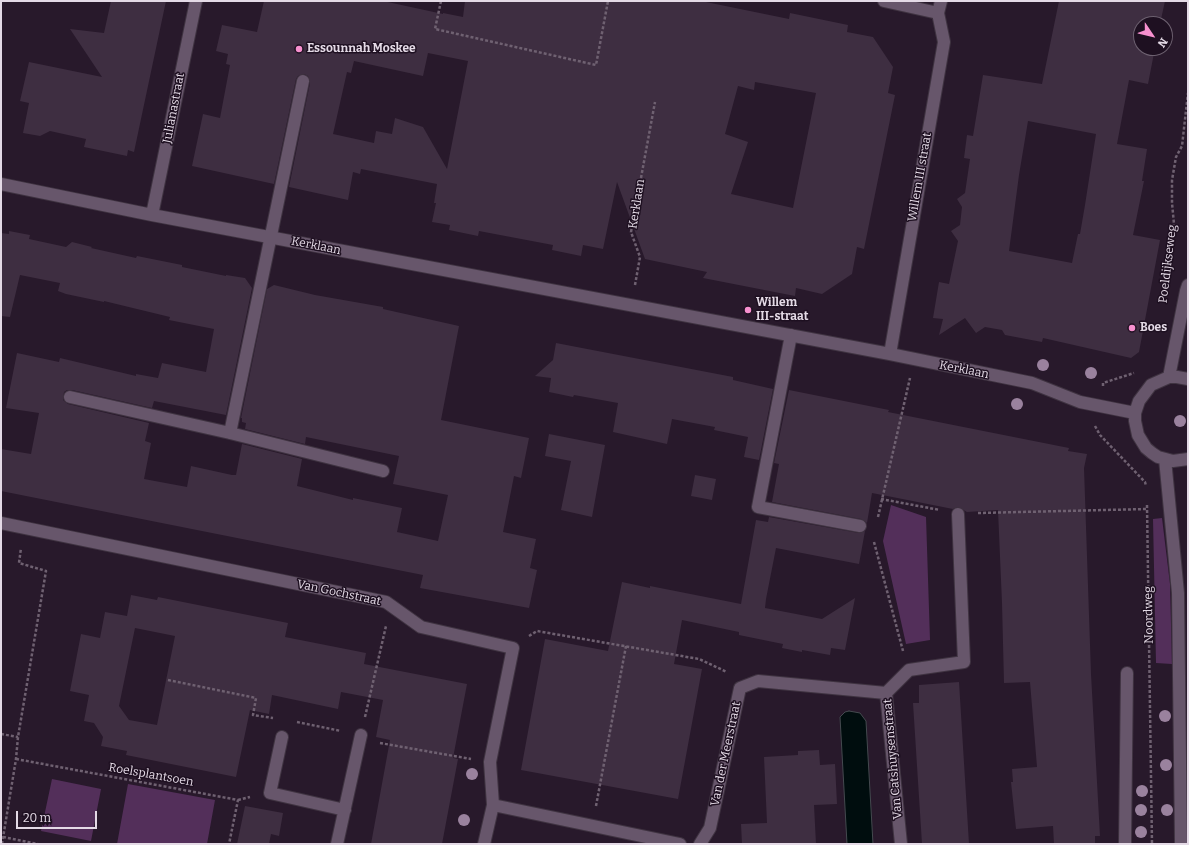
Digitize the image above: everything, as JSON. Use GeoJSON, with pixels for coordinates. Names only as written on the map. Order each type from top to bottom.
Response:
{"type":"FeatureCollection","features":[{"type":"Feature","properties":{"kind":"street","name":"Julianastraat"},"geometry":{"type":"LineString","coordinates":[[152,215],[196,1]]}},
{"type":"Feature","properties":{"kind":"street"},"geometry":{"type":"LineString","coordinates":[[884,1],[940,7]]}},
{"type":"Feature","properties":{"kind":"street","name":"Willem III straat"},"geometry":{"type":"LineString","coordinates":[[890,354],[944,42],[940,7]]}},
{"type":"Feature","properties":{"kind":"street"},"geometry":{"type":"LineString","coordinates":[[230,433],[303,81]]}},
{"type":"Feature","properties":{"kind":"street","name":"Kerklaan"},"geometry":{"type":"LineString","coordinates":[[1,184],[270,238],[890,354],[1032,383],[1080,402],[1135,413]]}},
{"type":"Feature","properties":{"kind":"street","name":"Poeldijkseweg"},"geometry":{"type":"LineString","coordinates":[[1169,377],[1188,285]]}},
{"type":"Feature","properties":{"kind":"street"},"geometry":{"type":"LineString","coordinates":[[790,336],[758,507],[860,526]]}},
{"type":"Feature","properties":{"kind":"street"},"geometry":{"type":"LineString","coordinates":[[1188,379],[1169,377],[1157,382],[1146,390],[1139,401],[1135,413],[1136,428],[1142,442],[1152,453],[1165,459],[1188,459]]}},
{"type":"Feature","properties":{"kind":"street"},"geometry":{"type":"LineString","coordinates":[[70,397],[230,433],[383,471]]}},
{"type":"Feature","properties":{"kind":"street"},"geometry":{"type":"LineString","coordinates":[[1165,459],[1178,593],[1181,844]]}},
{"type":"Feature","properties":{"kind":"street"},"geometry":{"type":"LineString","coordinates":[[909,670],[964,662],[958,514]]}},
{"type":"Feature","properties":{"kind":"street","name":"Van Gochstraat"},"geometry":{"type":"LineString","coordinates":[[1,523],[386,602],[421,627],[513,648]]}},
{"type":"Feature","properties":{"kind":"street"},"geometry":{"type":"LineString","coordinates":[[484,844],[493,805],[490,762],[513,648]]}},
{"type":"Feature","properties":{"kind":"street","name":"Van Catshuysenstraat"},"geometry":{"type":"LineString","coordinates":[[901,844],[886,693],[909,670]]}},
{"type":"Feature","properties":{"kind":"street"},"geometry":{"type":"LineString","coordinates":[[1125,844],[1127,673]]}},
{"type":"Feature","properties":{"kind":"street"},"geometry":{"type":"LineString","coordinates":[[751,684],[758,681],[886,693]]}},
{"type":"Feature","properties":{"kind":"street","name":"Van der Meerstraat"},"geometry":{"type":"LineString","coordinates":[[700,844],[710,828],[740,688],[751,684]]}},
{"type":"Feature","properties":{"kind":"street"},"geometry":{"type":"LineString","coordinates":[[337,844],[362,735]]}},
{"type":"Feature","properties":{"kind":"street"},"geometry":{"type":"LineString","coordinates":[[282,737],[270,793],[344,810]]}},
{"type":"Feature","properties":{"kind":"street"},"geometry":{"type":"LineString","coordinates":[[493,805],[680,844]]}},
{"type":"Feature","properties":{"kind":"path"},"geometry":{"type":"LineString","coordinates":[[441,1],[436,29],[596,64],[608,1]]}},
{"type":"Feature","properties":{"kind":"path","name":"Poeldijkseweg"},"geometry":{"type":"LineString","coordinates":[[1166,285],[1174,224],[1172,180],[1176,157],[1182,146],[1188,93]]}},
{"type":"Feature","properties":{"kind":"path","name":"Kerklaan"},"geometry":{"type":"LineString","coordinates":[[632,305],[640,257],[631,232],[655,102]]}},
{"type":"Feature","properties":{"kind":"path"},"geometry":{"type":"LineString","coordinates":[[877,522],[881,499],[914,360]]}},
{"type":"Feature","properties":{"kind":"path"},"geometry":{"type":"LineString","coordinates":[[1137,371],[1103,383],[1095,426],[1100,435],[1145,482],[1146,487]]}},
{"type":"Feature","properties":{"kind":"path","name":"Noordweg"},"geometry":{"type":"LineString","coordinates":[[1148,498],[1152,844]]}},
{"type":"Feature","properties":{"kind":"path"},"geometry":{"type":"LineString","coordinates":[[881,499],[958,514],[1148,509]]}},
{"type":"Feature","properties":{"kind":"path"},"geometry":{"type":"LineString","coordinates":[[2,844],[16,759],[18,737],[46,571],[19,563],[24,528]]}},
{"type":"Feature","properties":{"kind":"path"},"geometry":{"type":"LineString","coordinates":[[875,537],[873,544],[909,670]]}},
{"type":"Feature","properties":{"kind":"path"},"geometry":{"type":"LineString","coordinates":[[362,735],[390,605]]}},
{"type":"Feature","properties":{"kind":"path"},"geometry":{"type":"LineString","coordinates":[[513,648],[537,631],[699,659],[751,684]]}},
{"type":"Feature","properties":{"kind":"path"},"geometry":{"type":"LineString","coordinates":[[592,826],[626,646]]}},
{"type":"Feature","properties":{"kind":"path"},"geometry":{"type":"LineString","coordinates":[[168,680],[256,698],[253,715],[280,719]]}},
{"type":"Feature","properties":{"kind":"path"},"geometry":{"type":"LineString","coordinates":[[1,734],[18,737]]}},
{"type":"Feature","properties":{"kind":"path","name":"Roelsplantsoen"},"geometry":{"type":"LineString","coordinates":[[16,759],[238,800],[229,844]]}},
{"type":"Feature","properties":{"kind":"path"},"geometry":{"type":"LineString","coordinates":[[3,837],[38,844]]}},
{"type":"Feature","properties":{"kind":"shaded area"},"geometry":{"type":"Polygon","coordinates":[[[891,505],[926,517],[930,640],[906,644],[883,541],[891,505]]]}},
{"type":"Feature","properties":{"kind":"shaded area"},"geometry":{"type":"Polygon","coordinates":[[[1162,518],[1170,584],[1172,664],[1156,663],[1153,519],[1162,518]]]}},
{"type":"Feature","properties":{"kind":"shaded area"},"geometry":{"type":"Polygon","coordinates":[[[849,711],[860,713],[866,721],[873,844],[847,844],[840,717],[845,712],[849,711]]]}},
{"type":"Feature","properties":{"kind":"shaded area"},"geometry":{"type":"Polygon","coordinates":[[[52,779],[101,789],[91,841],[41,831],[52,779]]]}},
{"type":"Feature","properties":{"kind":"shaded area"},"geometry":{"type":"Polygon","coordinates":[[[128,784],[215,800],[207,844],[117,844],[128,784]]]}},
{"type":"Feature","properties":{"kind":"building"},"geometry":{"type":"Polygon","coordinates":[[[111,1],[166,1],[134,152],[128,150],[127,156],[84,147],[86,139],[50,131],[40,136],[23,133],[29,103],[20,101],[29,62],[102,77],[70,29],[104,33],[111,1]]]}},
{"type":"Feature","properties":{"kind":"building"},"geometry":{"type":"Polygon","coordinates":[[[264,1],[383,1],[463,17],[465,1],[701,1],[789,19],[790,13],[848,25],[847,32],[873,37],[893,67],[888,93],[895,95],[864,249],[857,247],[852,274],[822,294],[796,288],[795,296],[703,278],[707,272],[645,259],[617,182],[603,249],[583,245],[581,256],[552,250],[553,245],[479,231],[478,236],[449,230],[450,225],[432,222],[436,203],[434,203],[437,184],[361,169],[360,174],[353,172],[348,200],[289,187],[310,83],[308,76],[304,74],[298,76],[296,79],[274,184],[192,166],[203,114],[220,118],[230,65],[226,64],[228,54],[216,51],[222,25],[257,32],[264,1]],[[428,53],[423,76],[354,61],[351,73],[347,72],[333,134],[374,143],[376,131],[392,134],[395,118],[423,127],[447,169],[468,61],[428,53]],[[755,82],[754,90],[738,86],[725,134],[748,142],[731,194],[793,208],[816,93],[755,82]]]}},
{"type":"Feature","properties":{"kind":"building"},"geometry":{"type":"Polygon","coordinates":[[[1059,1],[1165,1],[1162,16],[1133,16],[1133,56],[1153,56],[1148,84],[1129,80],[1117,144],[1147,149],[1142,181],[1144,181],[1133,235],[1160,240],[1139,352],[1131,358],[1043,338],[1042,342],[1005,335],[1002,330],[985,327],[976,333],[965,318],[939,335],[943,319],[933,318],[939,282],[949,284],[958,241],[951,231],[960,225],[962,207],[957,199],[965,193],[970,159],[964,158],[967,135],[973,136],[983,75],[1042,84],[1059,1]],[[1028,121],[1009,251],[1072,263],[1078,234],[1080,234],[1096,134],[1028,121]]]}},
{"type":"Feature","properties":{"kind":"building"},"geometry":{"type":"Polygon","coordinates":[[[9,231],[30,235],[29,239],[66,247],[72,242],[92,247],[91,248],[136,258],[137,256],[226,276],[245,278],[252,288],[226,415],[154,401],[152,408],[72,390],[67,390],[64,392],[63,400],[68,404],[149,423],[145,441],[151,443],[144,479],[187,487],[191,466],[236,475],[242,444],[302,459],[297,486],[353,500],[353,498],[402,508],[397,532],[438,541],[448,495],[393,484],[399,456],[306,437],[305,444],[245,429],[246,423],[242,422],[241,418],[267,289],[274,285],[315,295],[383,307],[383,309],[459,326],[441,420],[529,438],[521,478],[514,476],[503,532],[536,539],[530,568],[537,570],[529,608],[420,588],[423,575],[1,491],[1,449],[31,454],[39,413],[6,408],[17,353],[59,362],[60,358],[136,376],[136,374],[158,378],[162,363],[206,372],[214,329],[169,320],[170,317],[104,301],[66,294],[58,291],[60,283],[20,275],[10,317],[1,316],[1,233],[9,234],[9,231]]]}},
{"type":"Feature","properties":{"kind":"building"},"geometry":{"type":"Polygon","coordinates":[[[556,343],[733,377],[733,380],[773,389],[759,460],[744,457],[748,437],[714,430],[715,427],[672,419],[667,444],[613,432],[618,403],[549,392],[551,378],[535,376],[553,360],[556,343]]]}},
{"type":"Feature","properties":{"kind":"building"},"geometry":{"type":"Polygon","coordinates":[[[789,390],[889,410],[888,412],[1069,448],[1068,451],[1087,454],[1084,468],[1091,674],[1100,836],[1095,836],[1095,844],[1054,844],[1053,826],[1016,829],[1011,782],[1013,782],[1012,769],[1037,767],[1030,682],[1004,683],[998,510],[967,512],[958,507],[953,509],[872,493],[867,523],[861,519],[772,502],[779,464],[774,463],[789,390]]]}},
{"type":"Feature","properties":{"kind":"building"},"geometry":{"type":"Polygon","coordinates":[[[549,434],[605,445],[592,517],[561,510],[571,461],[545,456],[549,434]]]}},
{"type":"Feature","properties":{"kind":"building"},"geometry":{"type":"Polygon","coordinates":[[[695,475],[716,479],[712,500],[691,496],[695,475]]]}},
{"type":"Feature","properties":{"kind":"building"},"geometry":{"type":"Polygon","coordinates":[[[769,517],[859,533],[865,531],[859,564],[776,548],[766,599],[765,608],[822,619],[855,598],[845,650],[831,648],[830,655],[802,650],[802,652],[782,648],[783,644],[739,635],[739,632],[682,620],[674,664],[702,669],[678,799],[521,770],[545,639],[608,651],[622,582],[741,604],[756,520],[768,522],[769,517]]]}},
{"type":"Feature","properties":{"kind":"building"},"geometry":{"type":"Polygon","coordinates":[[[131,595],[157,600],[158,597],[288,623],[285,637],[366,653],[364,664],[467,684],[453,758],[458,759],[442,844],[371,844],[390,740],[376,737],[383,700],[341,692],[338,709],[272,695],[269,714],[250,710],[236,777],[126,755],[127,751],[101,746],[103,737],[94,723],[84,721],[89,695],[70,691],[81,634],[100,638],[105,612],[127,616],[131,595]],[[135,628],[119,706],[129,720],[157,725],[175,636],[135,628]]]}},
{"type":"Feature","properties":{"kind":"building"},"geometry":{"type":"Polygon","coordinates":[[[959,682],[969,844],[922,844],[913,703],[919,703],[919,685],[959,682]]]}},
{"type":"Feature","properties":{"kind":"building"},"geometry":{"type":"Polygon","coordinates":[[[819,750],[820,765],[835,764],[837,804],[814,805],[816,844],[742,844],[741,824],[767,823],[764,757],[798,755],[798,751],[819,750]]]}},
{"type":"Feature","properties":{"kind":"building"},"geometry":{"type":"Polygon","coordinates":[[[245,806],[283,813],[279,836],[271,834],[269,844],[237,844],[245,806]]]}},
{"type":"Feature","properties":{"kind":"place","name":"Essounnah Moskee"},"geometry":{"type":"Point","coordinates":[299,49]}},
{"type":"Feature","properties":{"kind":"place","name":"Willem III-straat"},"geometry":{"type":"Point","coordinates":[748,310]}},
{"type":"Feature","properties":{"kind":"place","name":"Boes"},"geometry":{"type":"Point","coordinates":[1132,328]}}]}
